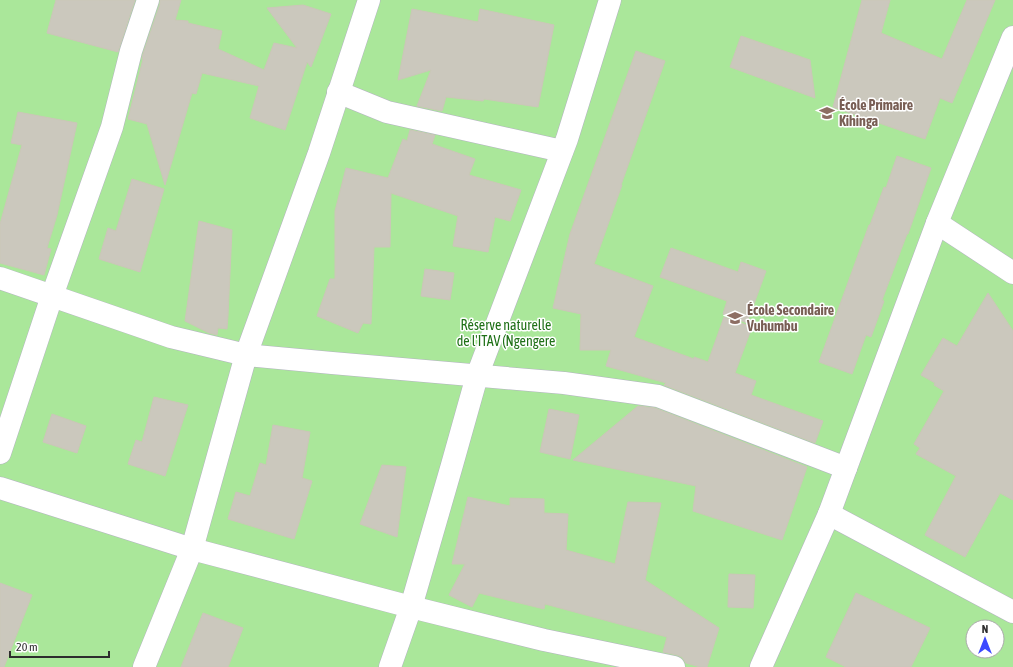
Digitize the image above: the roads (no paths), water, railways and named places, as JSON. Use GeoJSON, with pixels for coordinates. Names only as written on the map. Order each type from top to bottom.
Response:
{"type":"FeatureCollection","features":[{"type":"Feature","properties":{"kind":"street"},"geometry":{"type":"LineString","coordinates":[[0,453],[52,296],[112,127],[131,51],[148,0]]}},
{"type":"Feature","properties":{"kind":"street"},"geometry":{"type":"LineString","coordinates":[[144,667],[192,549],[246,355],[319,152],[369,0]]}},
{"type":"Feature","properties":{"kind":"street"},"geometry":{"type":"LineString","coordinates":[[390,667],[411,607],[477,376],[562,151],[610,0]]}},
{"type":"Feature","properties":{"kind":"street"},"geometry":{"type":"LineString","coordinates":[[761,667],[829,514],[937,223],[1013,37]]}},
{"type":"Feature","properties":{"kind":"street"},"geometry":{"type":"LineString","coordinates":[[338,92],[387,112],[562,151]]}},
{"type":"Feature","properties":{"kind":"street"},"geometry":{"type":"LineString","coordinates":[[937,223],[1013,272]]}},
{"type":"Feature","properties":{"kind":"street"},"geometry":{"type":"LineString","coordinates":[[0,278],[171,337],[246,355],[477,376],[564,382],[658,396],[846,468]]}},
{"type":"Feature","properties":{"kind":"street"},"geometry":{"type":"LineString","coordinates":[[0,488],[192,549],[411,607],[544,640],[674,667]]}},
{"type":"Feature","properties":{"kind":"street"},"geometry":{"type":"LineString","coordinates":[[829,514],[1013,612]]}},
{"type":"Feature","properties":{"kind":"place","name":"École Primaire Kihinga"},"geometry":{"type":"Point","coordinates":[827,113]}},
{"type":"Feature","properties":{"kind":"place","name":"École Secondaire Vuhumbu"},"geometry":{"type":"Point","coordinates":[735,318]}},
{"type":"Feature","properties":{"kind":"park label","name":"Réserve naturelle de l'ITAV (Ngengere"},"geometry":{"type":"Point","coordinates":[506,334]}}]}
